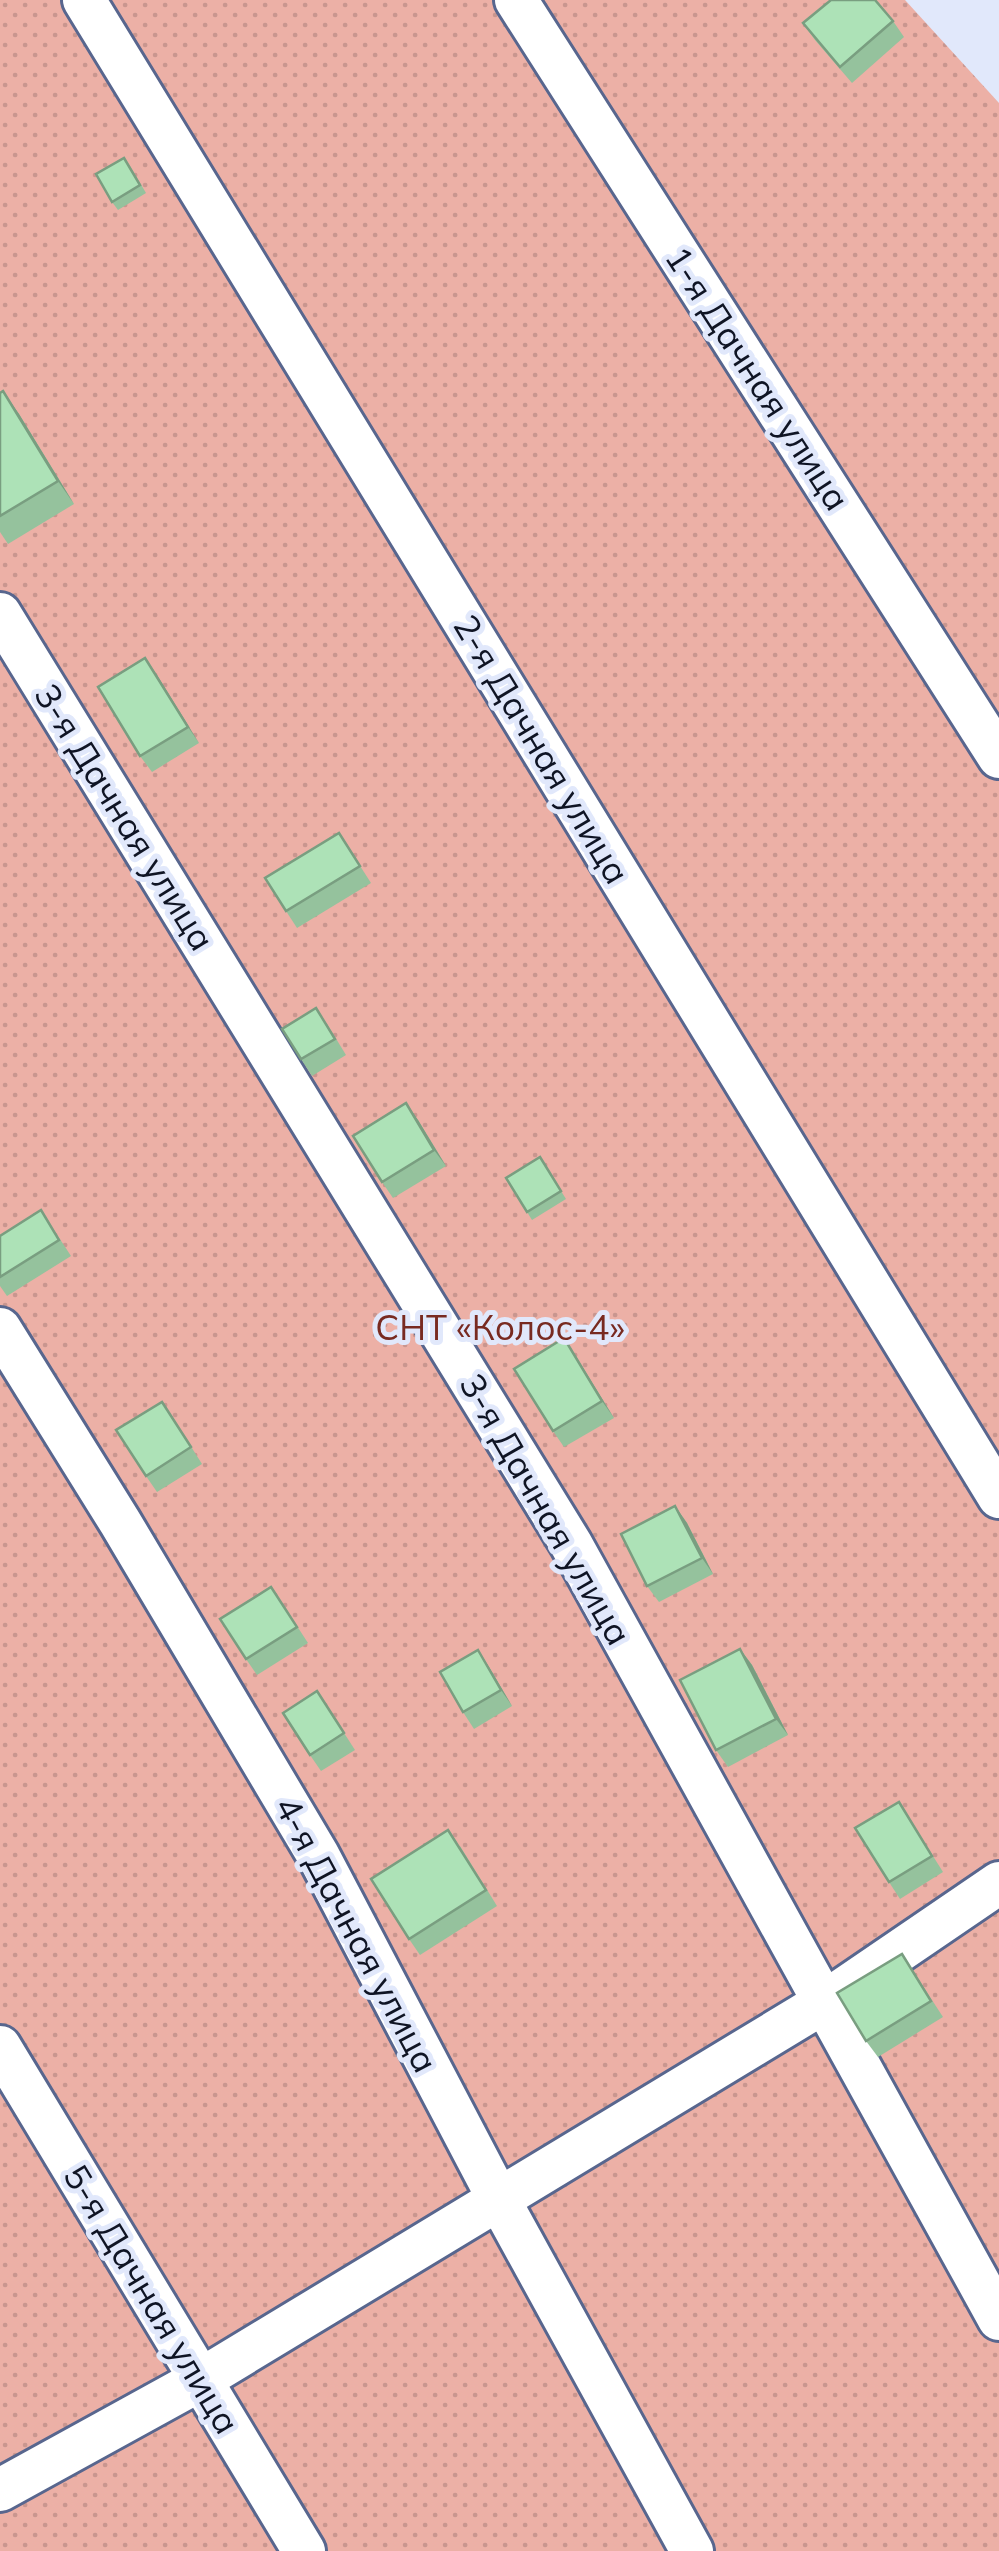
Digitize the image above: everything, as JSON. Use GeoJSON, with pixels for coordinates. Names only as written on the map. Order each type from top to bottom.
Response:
{"type":"FeatureCollection","features":[{"type":"Feature","properties":{"kind":"street","name":"2-я Дачная улица"},"geometry":{"type":"LineString","coordinates":[[84,0],[999,1497]]}},
{"type":"Feature","properties":{"kind":"street","name":"1-я Дачная улица"},"geometry":{"type":"LineString","coordinates":[[516,0],[999,756]]}},
{"type":"Feature","properties":{"kind":"street","name":"3-я Дачная улица"},"geometry":{"type":"LineString","coordinates":[[0,614],[571,1544],[999,2319]]}},
{"type":"Feature","properties":{"kind":"street","name":"4-я Дачная улица"},"geometry":{"type":"LineString","coordinates":[[0,1329],[130,1538],[318,1856],[498,2198],[692,2551]]}},
{"type":"Feature","properties":{"kind":"street"},"geometry":{"type":"LineString","coordinates":[[0,2490],[200,2380],[823,2004],[999,1883]]}},
{"type":"Feature","properties":{"kind":"street","name":"5-я Дачная улица"},"geometry":{"type":"LineString","coordinates":[[0,2047],[304,2551]]}},
{"type":"Feature","properties":{"kind":"green space","name":"СНТ «Колос-4»"},"geometry":{"type":"Polygon","coordinates":[[[0,0],[905,0],[999,103],[999,2551],[0,2551],[0,0]]]}},
{"type":"Feature","properties":{"kind":"building"},"geometry":{"type":"Polygon","coordinates":[[[831,0],[875,0],[893,21],[840,67],[803,23],[831,0]]]}},
{"type":"Feature","properties":{"kind":"building"},"geometry":{"type":"Polygon","coordinates":[[[124,158],[140,185],[112,202],[96,174],[124,158]]]}},
{"type":"Feature","properties":{"kind":"building"},"geometry":{"type":"Polygon","coordinates":[[[3,391],[58,481],[0,516],[0,393],[3,391]]]}},
{"type":"Feature","properties":{"kind":"building"},"geometry":{"type":"Polygon","coordinates":[[[145,658],[188,727],[140,756],[98,687],[145,658]]]}},
{"type":"Feature","properties":{"kind":"building"},"geometry":{"type":"Polygon","coordinates":[[[339,833],[360,866],[286,911],[265,878],[339,833]]]}},
{"type":"Feature","properties":{"kind":"building"},"geometry":{"type":"Polygon","coordinates":[[[316,1008],[335,1039],[301,1059],[282,1029],[316,1008]]]}},
{"type":"Feature","properties":{"kind":"building"},"geometry":{"type":"Polygon","coordinates":[[[406,1103],[434,1150],[382,1182],[353,1136],[406,1103]]]}},
{"type":"Feature","properties":{"kind":"building"},"geometry":{"type":"Polygon","coordinates":[[[540,1157],[561,1191],[527,1212],[506,1178],[540,1157]]]}},
{"type":"Feature","properties":{"kind":"building"},"geometry":{"type":"Polygon","coordinates":[[[41,1210],[59,1240],[0,1277],[0,1236],[41,1210]]]}},
{"type":"Feature","properties":{"kind":"building"},"geometry":{"type":"Polygon","coordinates":[[[564,1338],[602,1401],[553,1431],[514,1369],[564,1338]]]}},
{"type":"Feature","properties":{"kind":"building"},"geometry":{"type":"Polygon","coordinates":[[[162,1402],[191,1447],[146,1476],[116,1430],[162,1402]]]}},
{"type":"Feature","properties":{"kind":"building"},"geometry":{"type":"Polygon","coordinates":[[[675,1506],[702,1558],[647,1586],[621,1534],[675,1506]]]}},
{"type":"Feature","properties":{"kind":"building"},"geometry":{"type":"Polygon","coordinates":[[[271,1587],[297,1627],[246,1659],[220,1619],[271,1587]]]}},
{"type":"Feature","properties":{"kind":"building"},"geometry":{"type":"Polygon","coordinates":[[[740,1649],[776,1719],[716,1750],[680,1680],[740,1649]]]}},
{"type":"Feature","properties":{"kind":"building"},"geometry":{"type":"Polygon","coordinates":[[[478,1650],[501,1690],[463,1712],[440,1672],[478,1650]]]}},
{"type":"Feature","properties":{"kind":"building"},"geometry":{"type":"Polygon","coordinates":[[[317,1691],[344,1733],[310,1755],[283,1713],[317,1691]]]}},
{"type":"Feature","properties":{"kind":"building"},"geometry":{"type":"Polygon","coordinates":[[[899,1802],[932,1856],[889,1882],[855,1828],[899,1802]]]}},
{"type":"Feature","properties":{"kind":"building"},"geometry":{"type":"Polygon","coordinates":[[[448,1830],[486,1890],[409,1939],[371,1879],[448,1830]]]}},
{"type":"Feature","properties":{"kind":"building"},"geometry":{"type":"Polygon","coordinates":[[[902,1954],[931,2001],[866,2041],[837,1993],[902,1954]]]}}]}
